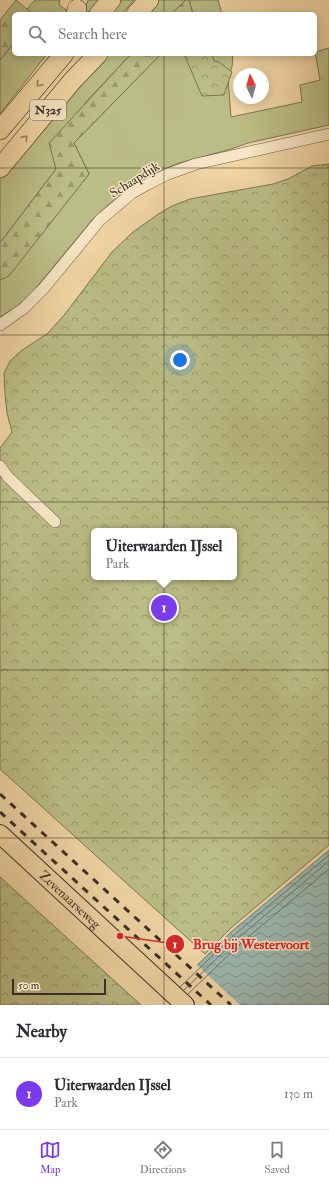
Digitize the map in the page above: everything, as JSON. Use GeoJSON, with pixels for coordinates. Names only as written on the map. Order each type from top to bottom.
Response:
{"type":"FeatureCollection","features":[{"type":"Feature","properties":{"kind":"highway"},"geometry":{"type":"LineString","coordinates":[[101,12],[111,0]]}},
{"type":"Feature","properties":{"kind":"highway"},"geometry":{"type":"LineString","coordinates":[[138,12],[149,0]]}},
{"type":"Feature","properties":{"kind":"highway","name":"N325"},"geometry":{"type":"LineString","coordinates":[[0,130],[62,56]]}},
{"type":"Feature","properties":{"kind":"highway","name":"N325"},"geometry":{"type":"LineString","coordinates":[[0,168],[73,80],[96,56]]}},
{"type":"Feature","properties":{"kind":"main road","name":"Zevenaarseweg"},"geometry":{"type":"LineString","coordinates":[[0,834],[185,1005]]}},
{"type":"Feature","properties":{"kind":"street","name":"Schaapdijk"},"geometry":{"type":"LineString","coordinates":[[0,325],[24,308],[44,288],[100,220],[132,193],[168,174],[196,164],[329,134]]}},
{"type":"Feature","properties":{"kind":"street"},"geometry":{"type":"LineString","coordinates":[[0,466],[8,477],[54,522]]}},
{"type":"Feature","properties":{"kind":"green space"},"geometry":{"type":"Polygon","coordinates":[[[16,0],[31,12],[12,12],[12,45],[0,60],[0,20],[16,0]]]}},
{"type":"Feature","properties":{"kind":"green space"},"geometry":{"type":"Polygon","coordinates":[[[35,0],[60,0],[59,5],[69,12],[31,12],[27,9],[35,0]]]}},
{"type":"Feature","properties":{"kind":"green space"},"geometry":{"type":"Polygon","coordinates":[[[88,0],[99,0],[89,12],[85,9],[88,0]]]}},
{"type":"Feature","properties":{"kind":"green space"},"geometry":{"type":"Polygon","coordinates":[[[120,0],[134,0],[124,12],[110,12],[120,0]]]}},
{"type":"Feature","properties":{"kind":"green space"},"geometry":{"type":"Polygon","coordinates":[[[152,0],[186,0],[173,12],[140,12],[152,0]]]}},
{"type":"Feature","properties":{"kind":"green space"},"geometry":{"type":"Polygon","coordinates":[[[186,0],[189,0],[192,12],[173,12],[186,0]]]}},
{"type":"Feature","properties":{"kind":"green space"},"geometry":{"type":"Polygon","coordinates":[[[189,0],[218,0],[221,12],[192,12],[189,0]]]}},
{"type":"Feature","properties":{"kind":"green space"},"geometry":{"type":"Polygon","coordinates":[[[12,45],[12,56],[45,56],[0,114],[0,60],[12,45]]]}},
{"type":"Feature","properties":{"kind":"green space"},"geometry":{"type":"Polygon","coordinates":[[[329,48],[329,125],[248,143],[176,164],[137,182],[92,220],[30,295],[16,307],[0,317],[0,280],[9,275],[89,174],[74,143],[159,56],[233,56],[232,67],[228,78],[231,117],[302,102],[300,85],[320,80],[316,56],[317,56],[317,51],[329,48]]]}},
{"type":"Feature","properties":{"kind":"green space"},"geometry":{"type":"Polygon","coordinates":[[[101,56],[129,56],[85,103],[56,169],[0,243],[0,176],[101,56]]]}},
{"type":"Feature","properties":{"kind":"green space"},"geometry":{"type":"Polygon","coordinates":[[[129,56],[159,56],[74,143],[89,174],[9,276],[0,280],[0,243],[56,169],[49,143],[129,56]]]}},
{"type":"Feature","properties":{"kind":"green space"},"geometry":{"type":"Polygon","coordinates":[[[185,56],[213,56],[214,61],[219,62],[232,72],[224,95],[202,96],[185,56]]]}},
{"type":"Feature","properties":{"kind":"green space"},"geometry":{"type":"Polygon","coordinates":[[[329,164],[329,845],[231,928],[205,954],[0,769],[0,448],[12,432],[7,413],[4,373],[10,361],[21,351],[48,333],[65,314],[112,252],[133,232],[157,215],[172,206],[190,199],[273,184],[288,179],[312,166],[329,164]]]}},
{"type":"Feature","properties":{"kind":"green space"},"geometry":{"type":"Polygon","coordinates":[[[0,877],[141,1005],[0,1005],[0,877]]]}},
{"type":"Feature","properties":{"kind":"water"},"geometry":{"type":"Polygon","coordinates":[[[329,850],[329,1005],[152,1005],[186,976],[231,932],[329,850]]]}},
{"type":"Feature","properties":{"kind":"pier"},"geometry":{"type":"Polygon","coordinates":[[[196,964],[240,1005],[150,1005],[157,998],[196,964]]]}},
{"type":"Feature","properties":{"kind":"railway"},"geometry":{"type":"LineString","coordinates":[[0,794],[231,1005]]}},
{"type":"Feature","properties":{"kind":"railway"},"geometry":{"type":"LineString","coordinates":[[0,812],[211,1005]]}},
{"type":"Feature","properties":{"kind":"place","name":"Uiterwaarden IJssel"},"geometry":{"type":"Point","coordinates":[164,608]}},
{"type":"Feature","properties":{"kind":"place","name":"Brug bij Westervoort"},"geometry":{"type":"Point","coordinates":[120,936]}}]}
